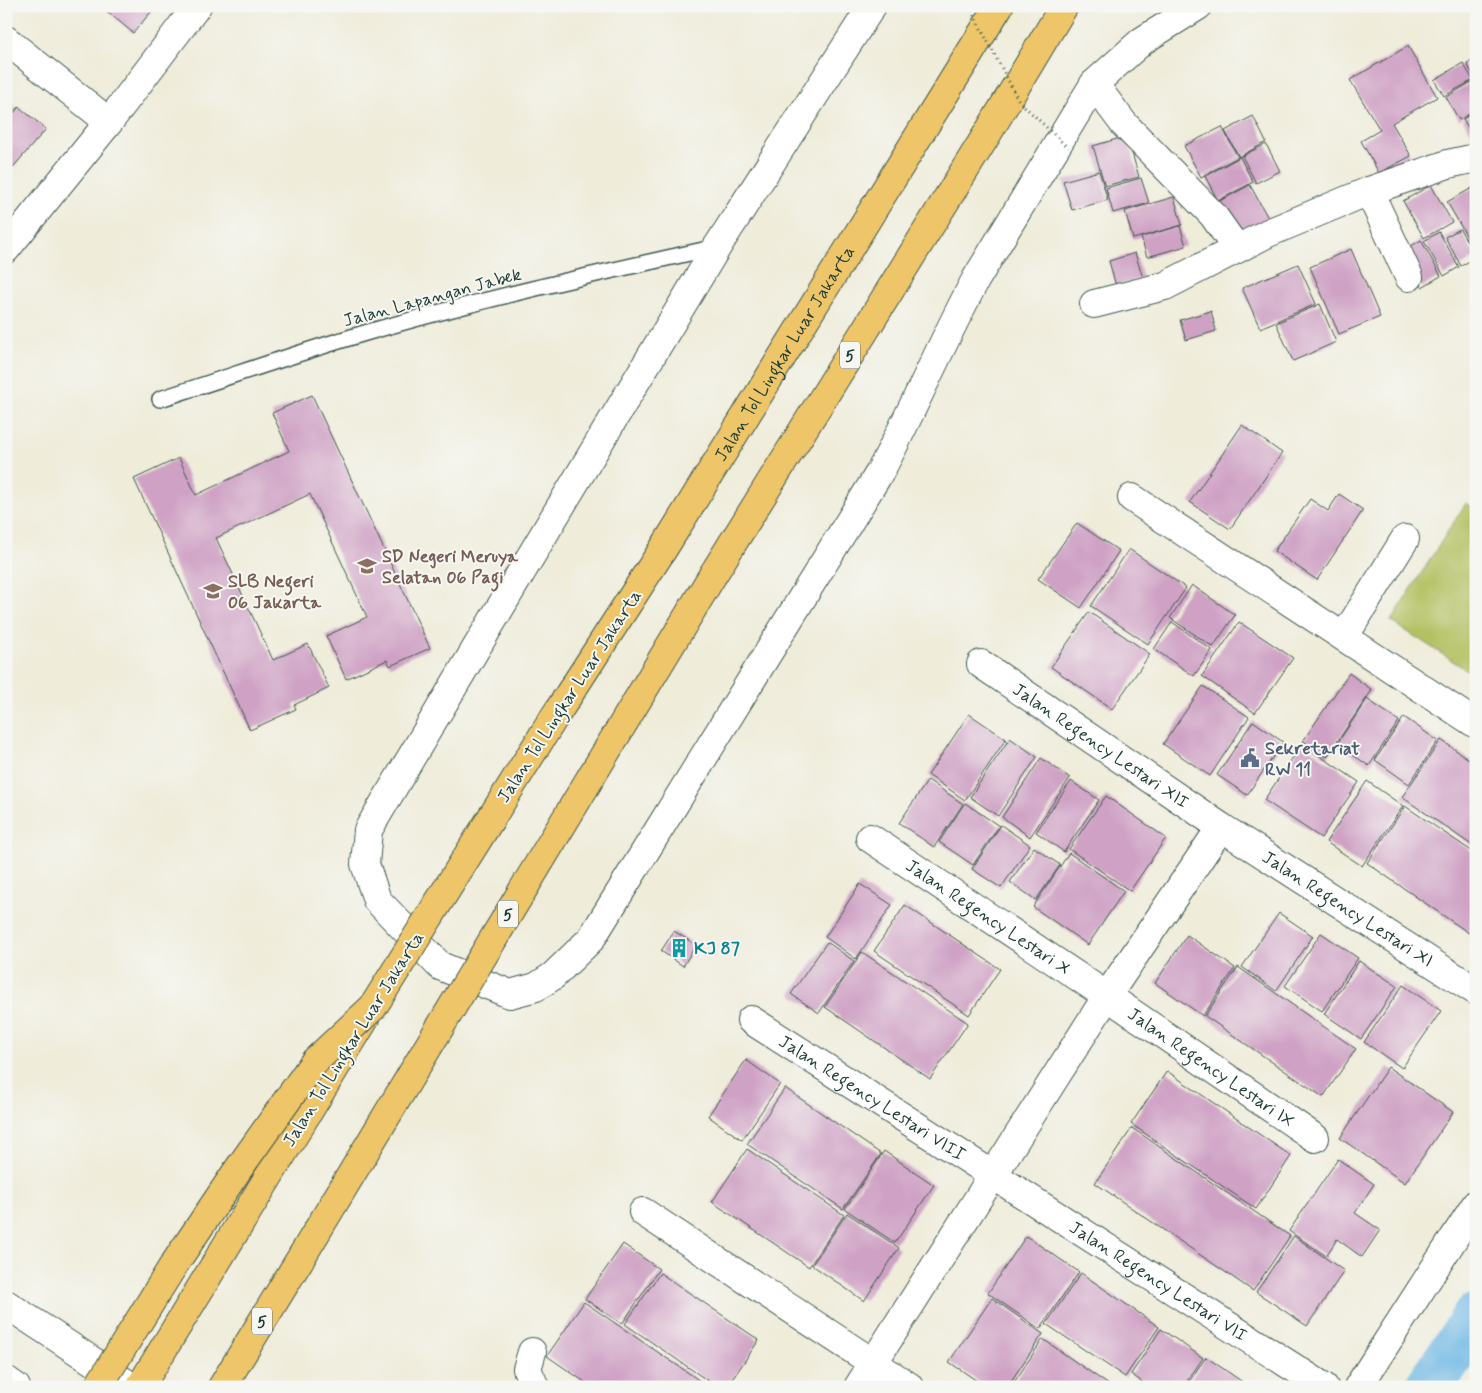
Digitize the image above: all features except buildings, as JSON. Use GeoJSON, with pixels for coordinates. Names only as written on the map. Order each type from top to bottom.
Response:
{"type":"FeatureCollection","features":[{"type":"Feature","properties":{"kind":"highway","name":"Jalan Tol Lingkar Luar Jakarta"},"geometry":{"type":"LineString","coordinates":[[140,1387],[373,1007],[555,716],[665,546],[999,6]]}},
{"type":"Feature","properties":{"kind":"highway","name":"5"},"geometry":{"type":"LineString","coordinates":[[222,1387],[714,573],[986,136],[1064,6]]}},
{"type":"Feature","properties":{"kind":"highway"},"geometry":{"type":"LineString","coordinates":[[98,1387],[173,1266],[315,1061],[373,1007]]}},
{"type":"Feature","properties":{"kind":"street"},"geometry":{"type":"LineString","coordinates":[[6,249],[109,122],[197,6]]}},
{"type":"Feature","properties":{"kind":"street"},"geometry":{"type":"LineString","coordinates":[[872,6],[717,246],[368,830],[365,864],[377,900],[440,966],[510,994],[536,988],[553,976],[591,939],[880,472],[905,426],[976,278],[1094,84],[1142,41],[1198,6]]}},
{"type":"Feature","properties":{"kind":"street"},"geometry":{"type":"LineString","coordinates":[[6,40],[109,122]]}},
{"type":"Feature","properties":{"kind":"street"},"geometry":{"type":"LineString","coordinates":[[1094,84],[1124,124],[1213,215],[1237,249]]}},
{"type":"Feature","properties":{"kind":"street"},"geometry":{"type":"LineString","coordinates":[[1094,304],[1165,286],[1268,233],[1369,191],[1448,164],[1476,158]]}},
{"type":"Feature","properties":{"kind":"street"},"geometry":{"type":"LineString","coordinates":[[1369,191],[1409,277]]}},
{"type":"Feature","properties":{"kind":"street"},"geometry":{"type":"LineString","coordinates":[[1132,498],[1476,724]]}},
{"type":"Feature","properties":{"kind":"street"},"geometry":{"type":"LineString","coordinates":[[1344,637],[1404,540]]}},
{"type":"Feature","properties":{"kind":"street","name":"Jalan Regency Lestari XII"},"geometry":{"type":"LineString","coordinates":[[981,664],[1221,827]]}},
{"type":"Feature","properties":{"kind":"street"},"geometry":{"type":"LineString","coordinates":[[858,1387],[1107,996],[1221,827]]}},
{"type":"Feature","properties":{"kind":"street","name":"Jalan Regency Lestari XI"},"geometry":{"type":"LineString","coordinates":[[1221,827],[1476,991]]}},
{"type":"Feature","properties":{"kind":"street","name":"Jalan Regency Lestari X"},"geometry":{"type":"LineString","coordinates":[[870,838],[1107,996]]}},
{"type":"Feature","properties":{"kind":"street","name":"Jalan Regency Lestari IX"},"geometry":{"type":"LineString","coordinates":[[1107,996],[1315,1138]]}},
{"type":"Feature","properties":{"kind":"street","name":"Jalan Regency Lestari VIII"},"geometry":{"type":"LineString","coordinates":[[751,1020],[993,1174]]}},
{"type":"Feature","properties":{"kind":"street","name":"Jalan Regency Lestari VII"},"geometry":{"type":"LineString","coordinates":[[993,1174],[1324,1387]]}},
{"type":"Feature","properties":{"kind":"street"},"geometry":{"type":"LineString","coordinates":[[1358,1387],[1476,1204]]}},
{"type":"Feature","properties":{"kind":"street"},"geometry":{"type":"LineString","coordinates":[[643,1212],[910,1387]]}},
{"type":"Feature","properties":{"kind":"street"},"geometry":{"type":"LineString","coordinates":[[6,1304],[132,1387]]}},
{"type":"Feature","properties":{"kind":"street"},"geometry":{"type":"LineString","coordinates":[[532,1352],[527,1369],[535,1387]]}},
{"type":"Feature","properties":{"kind":"street"},"geometry":{"type":"LineString","coordinates":[[6,1380],[16,1387]]}},
{"type":"Feature","properties":{"kind":"lane","name":"Jalan Lapangan Jabek"},"geometry":{"type":"LineString","coordinates":[[160,399],[416,319],[717,246]]}},
{"type":"Feature","properties":{"kind":"path"},"geometry":{"type":"LineString","coordinates":[[969,6],[1019,101],[1068,148]]}},
{"type":"Feature","properties":{"kind":"green space"},"geometry":{"type":"Polygon","coordinates":[[[1466,503],[1476,509],[1476,676],[1391,621],[1466,503]]]}},
{"type":"Feature","properties":{"kind":"waterway"},"geometry":{"type":"LineString","coordinates":[[1429,1387],[1476,1317]]}},
{"type":"Feature","properties":{"kind":"place","name":"SD Negeri Meruya Selatan 06 Pagi"},"geometry":{"type":"Point","coordinates":[367,566]}},
{"type":"Feature","properties":{"kind":"place","name":"SLB Negeri 06 Jakarta"},"geometry":{"type":"Point","coordinates":[213,591]}},
{"type":"Feature","properties":{"kind":"place","name":"Sekretariat RW 11"},"geometry":{"type":"Point","coordinates":[1250,758]}},
{"type":"Feature","properties":{"kind":"place","name":"KJ 87"},"geometry":{"type":"Point","coordinates":[679,948]}}]}
